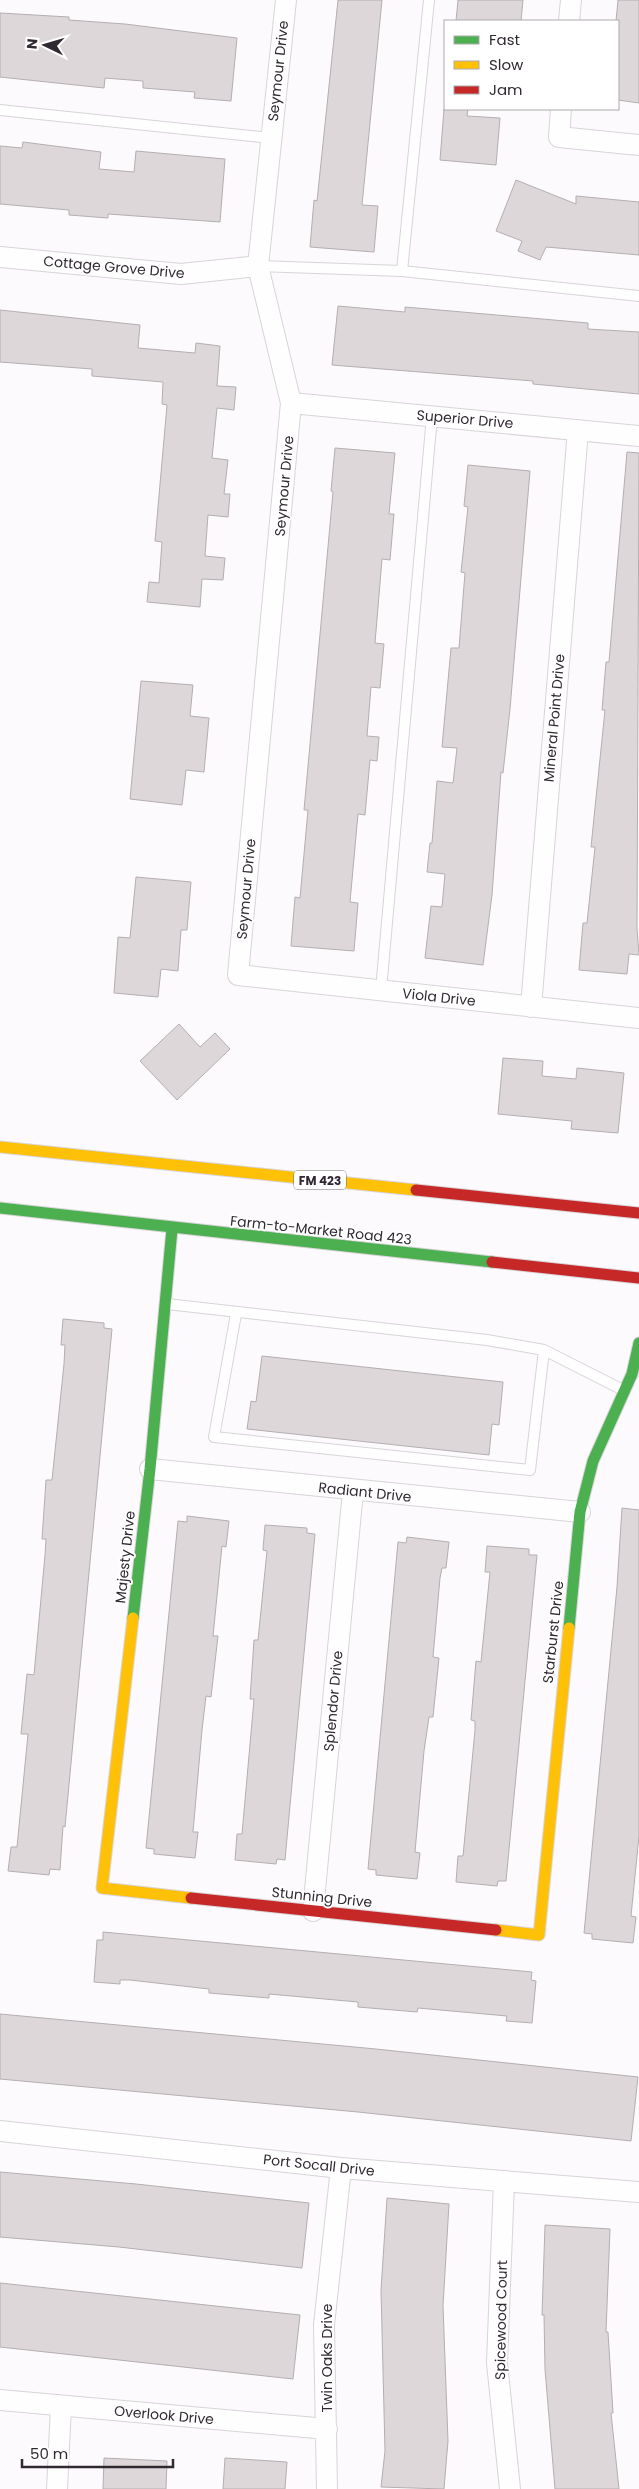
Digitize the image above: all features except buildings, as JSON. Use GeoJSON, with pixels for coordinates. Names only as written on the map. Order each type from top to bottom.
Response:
{"type":"FeatureCollection","features":[{"type":"Feature","properties":{"kind":"street","name":"Seymour Drive"},"geometry":{"type":"LineString","coordinates":[[238,975],[291,403],[258,266],[286,0]]}},
{"type":"Feature","properties":{"kind":"street"},"geometry":{"type":"LineString","coordinates":[[569,20],[571,0]]}},
{"type":"Feature","properties":{"kind":"street"},"geometry":{"type":"LineString","coordinates":[[561,110],[559,137],[639,145]]}},
{"type":"Feature","properties":{"kind":"street","name":"Cottage Grove Drive"},"geometry":{"type":"LineString","coordinates":[[0,257],[181,274],[258,266]]}},
{"type":"Feature","properties":{"kind":"street","name":"Superior Drive"},"geometry":{"type":"LineString","coordinates":[[291,403],[639,436]]}},
{"type":"Feature","properties":{"kind":"street","name":"Mineral Point Drive"},"geometry":{"type":"LineString","coordinates":[[531,1007],[578,430]]}},
{"type":"Feature","properties":{"kind":"street","name":"Viola Drive"},"geometry":{"type":"LineString","coordinates":[[238,975],[639,1018]]}},
{"type":"Feature","properties":{"kind":"street","name":"FM 423"},"geometry":{"type":"LineString","coordinates":[[0,1146],[639,1213]]}},
{"type":"Feature","properties":{"kind":"street","name":"Farm-to-Market Road 423"},"geometry":{"type":"LineString","coordinates":[[0,1208],[172,1229],[639,1278]]}},
{"type":"Feature","properties":{"kind":"street","name":"Majesty Drive"},"geometry":{"type":"LineString","coordinates":[[102,1888],[150,1469],[172,1229]]}},
{"type":"Feature","properties":{"kind":"street","name":"Starburst Drive"},"geometry":{"type":"LineString","coordinates":[[539,1935],[580,1512],[593,1461],[632,1394],[632,1374],[639,1343]]}},
{"type":"Feature","properties":{"kind":"street","name":"Radiant Drive"},"geometry":{"type":"LineString","coordinates":[[150,1469],[353,1491],[580,1512]]}},
{"type":"Feature","properties":{"kind":"street","name":"Splendor Drive"},"geometry":{"type":"LineString","coordinates":[[313,1911],[353,1491]]}},
{"type":"Feature","properties":{"kind":"street","name":"Stunning Drive"},"geometry":{"type":"LineString","coordinates":[[102,1888],[539,1935]]}},
{"type":"Feature","properties":{"kind":"street","name":"Port Socall Drive"},"geometry":{"type":"LineString","coordinates":[[0,2131],[341,2168],[639,2192]]}},
{"type":"Feature","properties":{"kind":"street","name":"Twin Oaks Drive"},"geometry":{"type":"LineString","coordinates":[[327,2489],[324,2325],[341,2168]]}},
{"type":"Feature","properties":{"kind":"street","name":"Spicewood Court"},"geometry":{"type":"LineString","coordinates":[[504,2181],[497,2363],[510,2489]]}},
{"type":"Feature","properties":{"kind":"street","name":"Overlook Drive"},"geometry":{"type":"LineString","coordinates":[[0,2400],[327,2429]]}},
{"type":"Feature","properties":{"kind":"street"},"geometry":{"type":"LineString","coordinates":[[57,2489],[61,2406]]}},
{"type":"Feature","properties":{"kind":"lane"},"geometry":{"type":"LineString","coordinates":[[402,271],[430,0]]}},
{"type":"Feature","properties":{"kind":"lane"},"geometry":{"type":"LineString","coordinates":[[0,110],[271,138]]}},
{"type":"Feature","properties":{"kind":"lane"},"geometry":{"type":"LineString","coordinates":[[258,266],[402,271],[639,296]]}},
{"type":"Feature","properties":{"kind":"lane"},"geometry":{"type":"LineString","coordinates":[[381,990],[432,416]]}},
{"type":"Feature","properties":{"kind":"lane"},"geometry":{"type":"LineString","coordinates":[[166,1304],[236,1314],[487,1340],[544,1350],[632,1394]]}},
{"type":"Feature","properties":{"kind":"lane"},"geometry":{"type":"LineString","coordinates":[[236,1314],[214,1437],[530,1470],[544,1350]]}},
{"type":"Feature","properties":{"kind":"traffic: fast"},"geometry":{"type":"LineString","coordinates":[[0,1208],[492,1262]]}},
{"type":"Feature","properties":{"kind":"traffic: fast"},"geometry":{"type":"LineString","coordinates":[[133,1618],[150,1469],[172,1229]]}},
{"type":"Feature","properties":{"kind":"traffic: fast"},"geometry":{"type":"LineString","coordinates":[[569,1628],[580,1512],[593,1461],[632,1374],[639,1343]]}},
{"type":"Feature","properties":{"kind":"traffic: slow"},"geometry":{"type":"LineString","coordinates":[[0,1147],[416,1190]]}},
{"type":"Feature","properties":{"kind":"traffic: slow"},"geometry":{"type":"LineString","coordinates":[[133,1618],[102,1888],[191,1898]]}},
{"type":"Feature","properties":{"kind":"traffic: slow"},"geometry":{"type":"LineString","coordinates":[[496,1930],[539,1935],[569,1628]]}},
{"type":"Feature","properties":{"kind":"traffic: jam"},"geometry":{"type":"LineString","coordinates":[[416,1190],[639,1213]]}},
{"type":"Feature","properties":{"kind":"traffic: jam"},"geometry":{"type":"LineString","coordinates":[[492,1262],[639,1278]]}},
{"type":"Feature","properties":{"kind":"traffic: jam"},"geometry":{"type":"LineString","coordinates":[[191,1898],[496,1930]]}}]}
